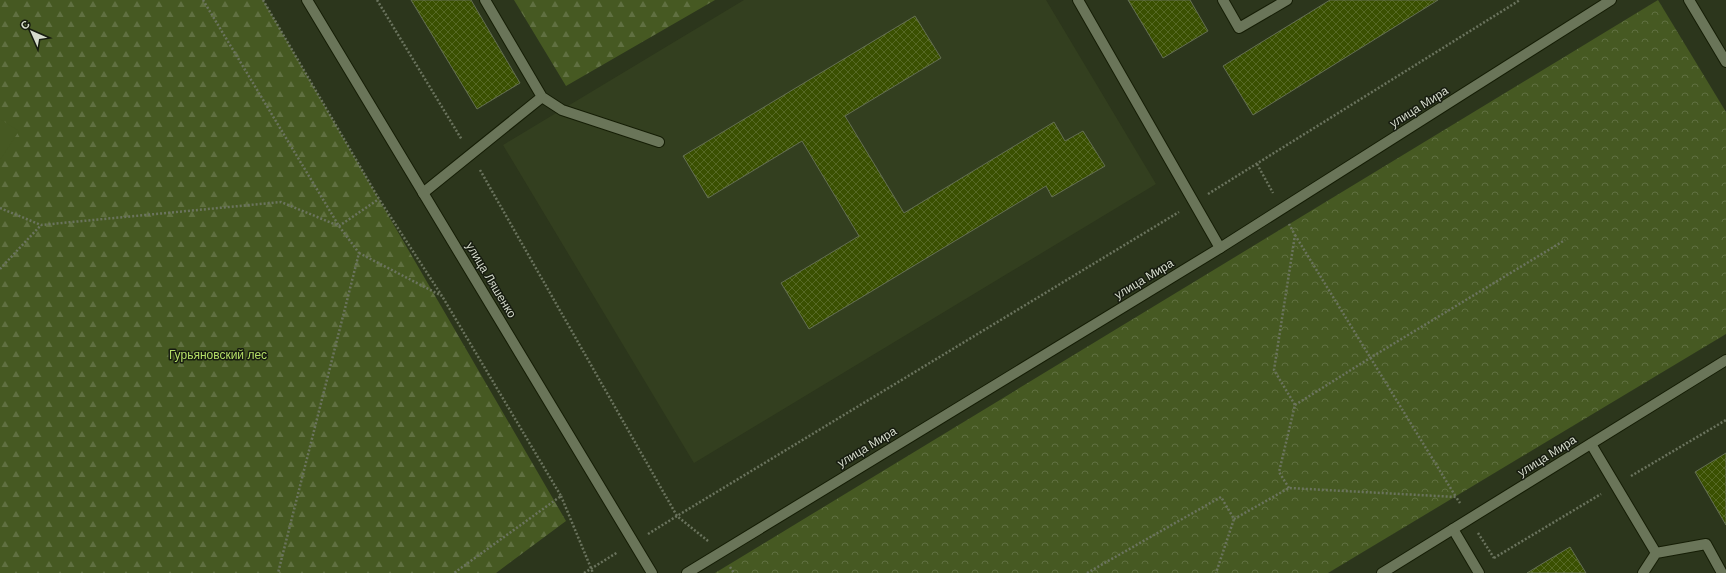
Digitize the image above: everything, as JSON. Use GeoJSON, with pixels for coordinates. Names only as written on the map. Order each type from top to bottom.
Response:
{"type":"FeatureCollection","features":[{"type":"Feature","properties":{"kind":"main road","name":"улица Ляшенко"},"geometry":{"type":"LineString","coordinates":[[307,0],[652,573]]}},
{"type":"Feature","properties":{"kind":"main road"},"geometry":{"type":"LineString","coordinates":[[485,0],[542,97],[562,110],[659,142]]}},
{"type":"Feature","properties":{"kind":"main road"},"geometry":{"type":"LineString","coordinates":[[1078,0],[1220,248]]}},
{"type":"Feature","properties":{"kind":"main road"},"geometry":{"type":"LineString","coordinates":[[1223,0],[1239,28],[1287,0]]}},
{"type":"Feature","properties":{"kind":"main road","name":"улица Мира"},"geometry":{"type":"LineString","coordinates":[[687,573],[1220,248],[1611,0]]}},
{"type":"Feature","properties":{"kind":"main road"},"geometry":{"type":"LineString","coordinates":[[1689,0],[1726,62]]}},
{"type":"Feature","properties":{"kind":"main road"},"geometry":{"type":"LineString","coordinates":[[423,193],[542,97]]}},
{"type":"Feature","properties":{"kind":"main road","name":"улица Мира"},"geometry":{"type":"LineString","coordinates":[[1382,573],[1726,360]]}},
{"type":"Feature","properties":{"kind":"main road"},"geometry":{"type":"LineString","coordinates":[[1591,444],[1656,553]]}},
{"type":"Feature","properties":{"kind":"main road"},"geometry":{"type":"LineString","coordinates":[[1453,529],[1478,571]]}},
{"type":"Feature","properties":{"kind":"main road"},"geometry":{"type":"LineString","coordinates":[[1643,573],[1656,553],[1706,544],[1722,573]]}},
{"type":"Feature","properties":{"kind":"path"},"geometry":{"type":"LineString","coordinates":[[203,0],[339,226],[359,253],[442,296]]}},
{"type":"Feature","properties":{"kind":"path"},"geometry":{"type":"LineString","coordinates":[[263,0],[379,199],[442,296],[561,496],[593,573]]}},
{"type":"Feature","properties":{"kind":"path"},"geometry":{"type":"LineString","coordinates":[[377,0],[471,154],[677,516],[1257,164],[1520,0]]}},
{"type":"Feature","properties":{"kind":"path"},"geometry":{"type":"LineString","coordinates":[[1257,164],[1295,235],[1494,558]]}},
{"type":"Feature","properties":{"kind":"path"},"geometry":{"type":"LineString","coordinates":[[339,226],[379,199]]}},
{"type":"Feature","properties":{"kind":"path"},"geometry":{"type":"LineString","coordinates":[[0,208],[42,225],[281,202],[339,226]]}},
{"type":"Feature","properties":{"kind":"path"},"geometry":{"type":"LineString","coordinates":[[0,269],[42,225]]}},
{"type":"Feature","properties":{"kind":"path"},"geometry":{"type":"LineString","coordinates":[[1289,488],[1279,472],[1295,405],[1274,370],[1295,235]]}},
{"type":"Feature","properties":{"kind":"path"},"geometry":{"type":"LineString","coordinates":[[1295,405],[1566,240]]}},
{"type":"Feature","properties":{"kind":"path"},"geometry":{"type":"LineString","coordinates":[[278,573],[359,253]]}},
{"type":"Feature","properties":{"kind":"path"},"geometry":{"type":"LineString","coordinates":[[1478,571],[1494,558],[1726,420]]}},
{"type":"Feature","properties":{"kind":"path"},"geometry":{"type":"LineString","coordinates":[[1216,573],[1234,518],[1289,488],[1456,497]]}},
{"type":"Feature","properties":{"kind":"path"},"geometry":{"type":"LineString","coordinates":[[454,573],[561,496]]}},
{"type":"Feature","properties":{"kind":"path"},"geometry":{"type":"LineString","coordinates":[[1087,573],[1221,497],[1234,518]]}},
{"type":"Feature","properties":{"kind":"path"},"geometry":{"type":"LineString","coordinates":[[584,573],[591,568]]}},
{"type":"Feature","properties":{"kind":"shaded area"},"geometry":{"type":"Polygon","coordinates":[[[744,0],[1046,0],[1156,184],[694,463],[503,145],[744,0]]]}},
{"type":"Feature","properties":{"kind":"green space","name":"Гурьяновский лес"},"geometry":{"type":"Polygon","coordinates":[[[0,0],[263,0],[566,521],[496,573],[0,573],[0,0]]]}},
{"type":"Feature","properties":{"kind":"green space"},"geometry":{"type":"Polygon","coordinates":[[[514,0],[715,0],[566,86],[514,0]]]}},
{"type":"Feature","properties":{"kind":"green space"},"geometry":{"type":"Polygon","coordinates":[[[1658,0],[1726,112],[1726,334],[1328,573],[715,573],[1658,0]]]}},
{"type":"Feature","properties":{"kind":"green space"},"geometry":{"type":"Polygon","coordinates":[[[0,119],[19,131],[0,160],[0,119]]]}},
{"type":"Feature","properties":{"kind":"building"},"geometry":{"type":"Polygon","coordinates":[[[411,0],[471,0],[520,83],[477,109],[411,0]]]}},
{"type":"Feature","properties":{"kind":"building"},"geometry":{"type":"Polygon","coordinates":[[[1128,0],[1190,0],[1208,31],[1163,58],[1128,0]]]}},
{"type":"Feature","properties":{"kind":"building"},"geometry":{"type":"Polygon","coordinates":[[[1330,0],[1438,0],[1253,115],[1223,66],[1330,0]]]}},
{"type":"Feature","properties":{"kind":"building"},"geometry":{"type":"Polygon","coordinates":[[[915,16],[941,58],[845,116],[904,213],[1054,122],[1065,141],[1083,131],[1105,166],[1052,197],[1046,186],[809,329],[781,283],[859,236],[802,141],[708,198],[683,156],[915,16]]]}},
{"type":"Feature","properties":{"kind":"building"},"geometry":{"type":"Polygon","coordinates":[[[1726,453],[1726,525],[1695,472],[1726,453]]]}},
{"type":"Feature","properties":{"kind":"building"},"geometry":{"type":"Polygon","coordinates":[[[1570,547],[1586,573],[1527,573],[1545,562],[1570,547]]]}}]}
